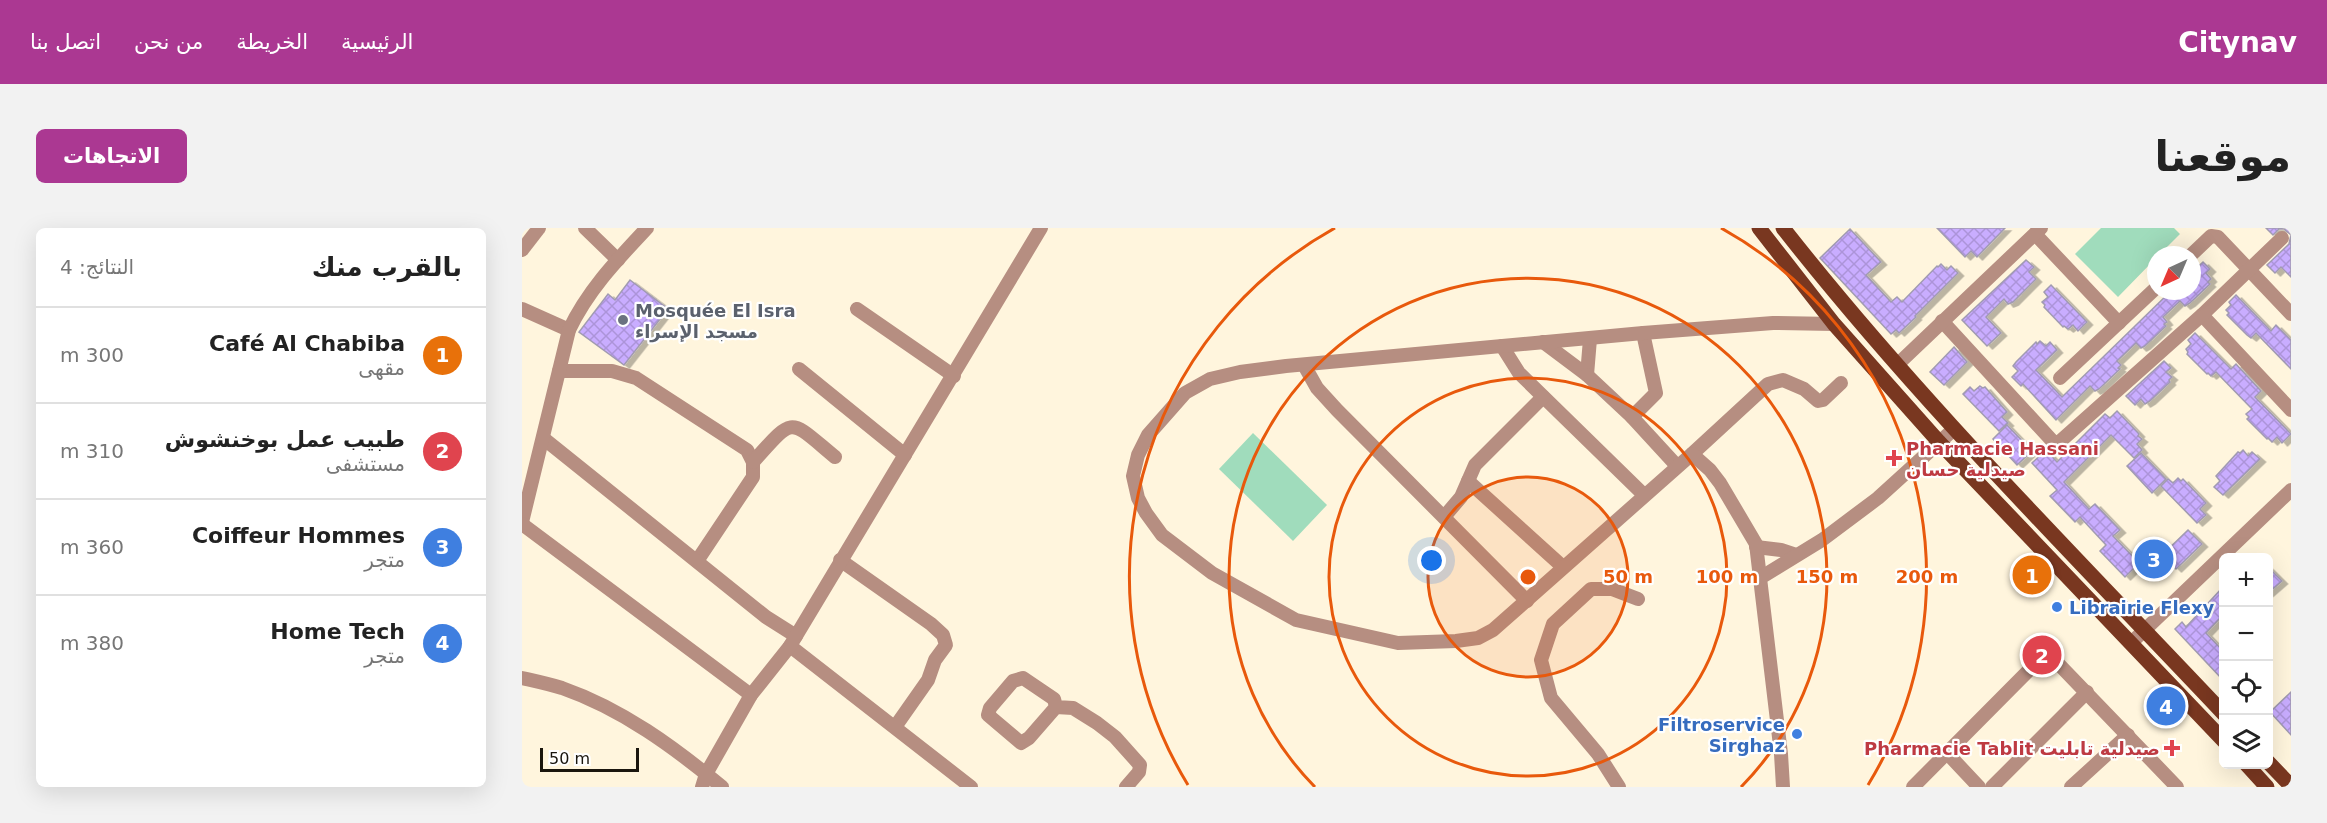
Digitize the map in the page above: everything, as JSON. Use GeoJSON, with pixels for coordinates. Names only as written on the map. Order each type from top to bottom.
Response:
{"type":"FeatureCollection","features":[{"type":"Feature","properties":{"kind":"main road"},"geometry":{"type":"LineString","coordinates":[[1759,228],[1834,324],[1939,442],[2219,737]]}},
{"type":"Feature","properties":{"kind":"main road"},"geometry":{"type":"LineString","coordinates":[[1783,228],[1838,297],[1954,429],[2219,710]]}},
{"type":"Feature","properties":{"kind":"main road"},"geometry":{"type":"LineString","coordinates":[[2273,767],[2291,786]]}},
{"type":"Feature","properties":{"kind":"main road"},"geometry":{"type":"LineString","coordinates":[[2250,769],[2267,787]]}},
{"type":"Feature","properties":{"kind":"street"},"geometry":{"type":"LineString","coordinates":[[522,250],[539,228]]}},
{"type":"Feature","properties":{"kind":"street"},"geometry":{"type":"LineString","coordinates":[[585,228],[618,260]]}},
{"type":"Feature","properties":{"kind":"street"},"geometry":{"type":"LineString","coordinates":[[647,228],[597,282],[579,308],[569,330],[522,523],[752,695]]}},
{"type":"Feature","properties":{"kind":"street"},"geometry":{"type":"LineString","coordinates":[[704,780],[752,695],[793,641],[1041,228]]}},
{"type":"Feature","properties":{"kind":"street"},"geometry":{"type":"LineString","coordinates":[[1898,364],[2038,231],[2119,323]]}},
{"type":"Feature","properties":{"kind":"street"},"geometry":{"type":"LineString","coordinates":[[2200,246],[2211,236],[2218,237],[2291,314]]}},
{"type":"Feature","properties":{"kind":"street"},"geometry":{"type":"LineString","coordinates":[[1942,321],[2056,445],[2202,315],[2282,238]]}},
{"type":"Feature","properties":{"kind":"street"},"geometry":{"type":"LineString","coordinates":[[2060,378],[2147,297]]}},
{"type":"Feature","properties":{"kind":"street"},"geometry":{"type":"LineString","coordinates":[[522,309],[569,330]]}},
{"type":"Feature","properties":{"kind":"street"},"geometry":{"type":"LineString","coordinates":[[857,309],[954,376]]}},
{"type":"Feature","properties":{"kind":"street"},"geometry":{"type":"LineString","coordinates":[[2202,315],[2291,410]]}},
{"type":"Feature","properties":{"kind":"street"},"geometry":{"type":"LineString","coordinates":[[1834,324],[1773,323],[1643,333],[1240,372],[1210,379],[1185,393],[1148,435],[1138,456],[1133,476],[1138,498],[1162,535],[1212,573],[1296,620],[1398,643],[1456,641],[1478,638],[1493,630],[1768,384],[1783,380],[1804,390],[1818,401],[1823,400],[1841,383]]}},
{"type":"Feature","properties":{"kind":"street"},"geometry":{"type":"LineString","coordinates":[[1632,417],[1656,393],[1643,333]]}},
{"type":"Feature","properties":{"kind":"street"},"geometry":{"type":"LineString","coordinates":[[1587,375],[1590,339]]}},
{"type":"Feature","properties":{"kind":"street"},"geometry":{"type":"LineString","coordinates":[[1543,342],[1587,375],[1632,417],[1677,466]]}},
{"type":"Feature","properties":{"kind":"street"},"geometry":{"type":"LineString","coordinates":[[1502,346],[1519,373],[1644,495]]}},
{"type":"Feature","properties":{"kind":"street"},"geometry":{"type":"LineString","coordinates":[[1304,365],[1317,388],[1337,410],[1527,601]]}},
{"type":"Feature","properties":{"kind":"street"},"geometry":{"type":"LineString","coordinates":[[799,369],[905,455]]}},
{"type":"Feature","properties":{"kind":"street"},"geometry":{"type":"LineString","coordinates":[[559,371],[612,371],[636,378],[742,445],[753,462],[753,477],[697,561]]}},
{"type":"Feature","properties":{"kind":"street"},"geometry":{"type":"LineString","coordinates":[[1444,517],[1461,497],[1475,465],[1543,397]]}},
{"type":"Feature","properties":{"kind":"street"},"geometry":{"type":"LineString","coordinates":[[753,462],[782,430],[790,426],[799,428],[835,457]]}},
{"type":"Feature","properties":{"kind":"street"},"geometry":{"type":"LineString","coordinates":[[1760,578],[1822,540],[1878,498],[1954,429]]}},
{"type":"Feature","properties":{"kind":"street"},"geometry":{"type":"LineString","coordinates":[[543,438],[766,617],[895,727],[971,787]]}},
{"type":"Feature","properties":{"kind":"street"},"geometry":{"type":"LineString","coordinates":[[1692,454],[1710,470],[1720,483],[1756,547],[1783,787]]}},
{"type":"Feature","properties":{"kind":"street"},"geometry":{"type":"LineString","coordinates":[[522,462],[536,464]]}},
{"type":"Feature","properties":{"kind":"street"},"geometry":{"type":"LineString","coordinates":[[1468,482],[1563,567]]}},
{"type":"Feature","properties":{"kind":"street"},"geometry":{"type":"LineString","coordinates":[[2131,643],[2291,490]]}},
{"type":"Feature","properties":{"kind":"street"},"geometry":{"type":"LineString","coordinates":[[1756,547],[1781,550],[1796,555]]}},
{"type":"Feature","properties":{"kind":"street"},"geometry":{"type":"LineString","coordinates":[[840,560],[931,624],[943,635],[946,645],[935,660],[928,680],[895,727]]}},
{"type":"Feature","properties":{"kind":"street"},"geometry":{"type":"LineString","coordinates":[[1619,787],[1598,754],[1551,698],[1541,660],[1553,624],[1591,589],[1612,590],[1638,599]]}},
{"type":"Feature","properties":{"kind":"street"},"geometry":{"type":"LineString","coordinates":[[1914,787],[2047,652],[2177,787]]}},
{"type":"Feature","properties":{"kind":"street"},"geometry":{"type":"LineString","coordinates":[[522,678],[562,688],[618,713],[662,740],[704,780],[722,787]]}},
{"type":"Feature","properties":{"kind":"street"},"geometry":{"type":"LineString","coordinates":[[1056,708],[1054,699],[1023,678],[1013,681],[990,708],[988,715],[1021,743],[1029,738],[1056,708],[1073,708],[1115,737],[1140,765],[1139,772],[1126,787]]}},
{"type":"Feature","properties":{"kind":"street"},"geometry":{"type":"LineString","coordinates":[[1992,787],[2087,692]]}},
{"type":"Feature","properties":{"kind":"street"},"geometry":{"type":"LineString","coordinates":[[2071,787],[2128,735]]}},
{"type":"Feature","properties":{"kind":"street"},"geometry":{"type":"LineString","coordinates":[[1948,754],[1979,787]]}},
{"type":"Feature","properties":{"kind":"green space"},"geometry":{"type":"Polygon","coordinates":[[[2101,228],[2174,228],[2180,234],[2168,246],[2147,246],[2147,267],[2118,297],[2075,254],[2101,228]]]}},
{"type":"Feature","properties":{"kind":"green space"},"geometry":{"type":"Polygon","coordinates":[[[1253,433],[1327,505],[1293,541],[1219,469],[1253,433]]]}},
{"type":"Feature","properties":{"kind":"building"},"geometry":{"type":"Polygon","coordinates":[[[1937,228],[2005,228],[1977,257],[1971,251],[1965,257],[1937,228]]]}},
{"type":"Feature","properties":{"kind":"building"},"geometry":{"type":"Polygon","coordinates":[[[2266,228],[2291,228],[2291,235],[2284,229],[2279,229],[2273,235],[2266,228]]]}},
{"type":"Feature","properties":{"kind":"building"},"geometry":{"type":"Polygon","coordinates":[[[1850,229],[1881,262],[1866,275],[1891,302],[1897,297],[1902,302],[1941,264],[1947,270],[1951,266],[1958,273],[1899,333],[1896,330],[1891,334],[1820,258],[1850,229]]]}},
{"type":"Feature","properties":{"kind":"building"},"geometry":{"type":"Polygon","coordinates":[[[2291,235],[2291,277],[2281,267],[2275,273],[2267,265],[2289,244],[2291,235]]]}},
{"type":"Feature","properties":{"kind":"building"},"geometry":{"type":"Polygon","coordinates":[[[2026,260],[2034,267],[2029,272],[2036,279],[2013,302],[2008,304],[2004,299],[1986,317],[2001,333],[1987,346],[1962,320],[2026,260]]]}},
{"type":"Feature","properties":{"kind":"building"},"geometry":{"type":"Polygon","coordinates":[[[2203,262],[2210,269],[2206,273],[2211,279],[2208,282],[2210,284],[2201,293],[2201,264],[2203,262]]]}},
{"type":"Feature","properties":{"kind":"building","name":"Mosquée El Isra مسجد الإسراء"},"geometry":{"type":"Polygon","coordinates":[[[630,280],[668,309],[624,365],[579,332],[608,294],[615,300],[630,280]]]}},
{"type":"Feature","properties":{"kind":"building"},"geometry":{"type":"Polygon","coordinates":[[[2051,285],[2087,322],[2078,331],[2073,325],[2068,329],[2063,327],[2044,307],[2042,302],[2048,297],[2044,292],[2051,285]]]}},
{"type":"Feature","properties":{"kind":"building"},"geometry":{"type":"Polygon","coordinates":[[[2236,295],[2271,331],[2276,325],[2291,340],[2291,369],[2256,333],[2251,338],[2227,315],[2229,313],[2226,310],[2231,305],[2229,302],[2236,295]]]}},
{"type":"Feature","properties":{"kind":"building"},"geometry":{"type":"Polygon","coordinates":[[[2162,300],[2193,300],[2185,306],[2180,301],[2163,317],[2167,322],[2164,324],[2166,326],[2145,346],[2141,348],[2136,343],[2117,361],[2121,365],[2118,368],[2120,369],[2099,389],[2095,391],[2090,386],[2056,420],[2023,384],[2021,386],[2012,377],[2018,371],[2013,366],[2036,342],[2037,344],[2040,341],[2046,346],[2050,342],[2057,350],[2036,370],[2062,397],[2162,300]]]}},
{"type":"Feature","properties":{"kind":"building"},"geometry":{"type":"Polygon","coordinates":[[[2195,333],[2231,369],[2236,364],[2261,391],[2255,397],[2291,434],[2282,443],[2277,437],[2272,442],[2267,439],[2247,419],[2249,417],[2246,414],[2252,409],[2216,372],[2211,376],[2207,374],[2187,354],[2186,349],[2191,344],[2188,340],[2195,333]]]}},
{"type":"Feature","properties":{"kind":"building"},"geometry":{"type":"Polygon","coordinates":[[[1954,347],[1967,362],[1944,385],[1930,372],[1954,347]]]}},
{"type":"Feature","properties":{"kind":"building"},"geometry":{"type":"Polygon","coordinates":[[[2164,361],[2171,368],[2166,372],[2172,377],[2170,382],[2150,401],[2145,404],[2141,399],[2135,405],[2126,396],[2164,361]]]}},
{"type":"Feature","properties":{"kind":"building"},"geometry":{"type":"Polygon","coordinates":[[[1980,386],[1985,387],[2007,412],[2002,417],[2008,423],[1999,431],[1963,394],[1970,387],[1974,391],[1980,386]]]}},
{"type":"Feature","properties":{"kind":"building"},"geometry":{"type":"Polygon","coordinates":[[[2117,411],[2139,434],[2138,436],[2142,439],[2137,444],[2142,450],[2134,458],[2111,435],[2064,482],[2089,509],[2095,504],[2120,530],[2113,536],[2139,563],[2125,577],[2100,551],[2106,545],[2080,517],[2075,522],[2050,496],[2057,490],[2032,463],[2046,450],[2057,462],[2105,414],[2110,418],[2117,411]]]}},
{"type":"Feature","properties":{"kind":"building"},"geometry":{"type":"Polygon","coordinates":[[[2007,425],[2032,451],[2017,465],[1993,439],[2007,425]]]}},
{"type":"Feature","properties":{"kind":"building"},"geometry":{"type":"Polygon","coordinates":[[[2243,450],[2248,456],[2252,452],[2260,459],[2223,495],[2214,487],[2220,481],[2216,476],[2238,452],[2243,450]]]}},
{"type":"Feature","properties":{"kind":"building"},"geometry":{"type":"Polygon","coordinates":[[[2141,453],[2166,479],[2152,493],[2127,466],[2141,453]]]}},
{"type":"Feature","properties":{"kind":"building"},"geometry":{"type":"Polygon","coordinates":[[[2178,478],[2181,481],[2183,479],[2206,503],[2200,509],[2206,515],[2197,523],[2161,486],[2168,479],[2173,483],[2178,478]]]}},
{"type":"Feature","properties":{"kind":"building"},"geometry":{"type":"Polygon","coordinates":[[[2188,530],[2202,544],[2176,569],[2162,555],[2188,530]]]}},
{"type":"Feature","properties":{"kind":"building"},"geometry":{"type":"Polygon","coordinates":[[[2273,572],[2282,581],[2273,589],[2273,572]]]}},
{"type":"Feature","properties":{"kind":"building"},"geometry":{"type":"Polygon","coordinates":[[[2219,591],[2219,619],[2206,633],[2219,647],[2219,676],[2175,629],[2182,622],[2186,627],[2219,591]]]}},
{"type":"Feature","properties":{"kind":"building"},"geometry":{"type":"Polygon","coordinates":[[[2291,692],[2291,735],[2273,715],[2273,709],[2291,692]]]}},
{"type":"Feature","properties":{"kind":"place","name":"Mosquée El Isra مسجد الإسراء"},"geometry":{"type":"Point","coordinates":[623,320]}},
{"type":"Feature","properties":{"kind":"place","name":"Pharmacie Hassani صيدلية حسان"},"geometry":{"type":"Point","coordinates":[1894,458]}},
{"type":"Feature","properties":{"kind":"place","name":"Coiffeur Hommes"},"geometry":{"type":"Point","coordinates":[2154,559]}},
{"type":"Feature","properties":{"kind":"place","name":"Café Al Chabiba"},"geometry":{"type":"Point","coordinates":[2032,575]}},
{"type":"Feature","properties":{"kind":"place","name":"Librairie Flexy"},"geometry":{"type":"Point","coordinates":[2057,607]}},
{"type":"Feature","properties":{"kind":"place","name":"طبيب عمل بوخنشوش"},"geometry":{"type":"Point","coordinates":[2042,655]}},
{"type":"Feature","properties":{"kind":"place","name":"Home Tech"},"geometry":{"type":"Point","coordinates":[2166,706]}},
{"type":"Feature","properties":{"kind":"place","name":"Filtroservice Sirghaz"},"geometry":{"type":"Point","coordinates":[1797,734]}},
{"type":"Feature","properties":{"kind":"place","name":"Pharmacie Tablit صيدلية تابليت"},"geometry":{"type":"Point","coordinates":[2172,748]}}]}
